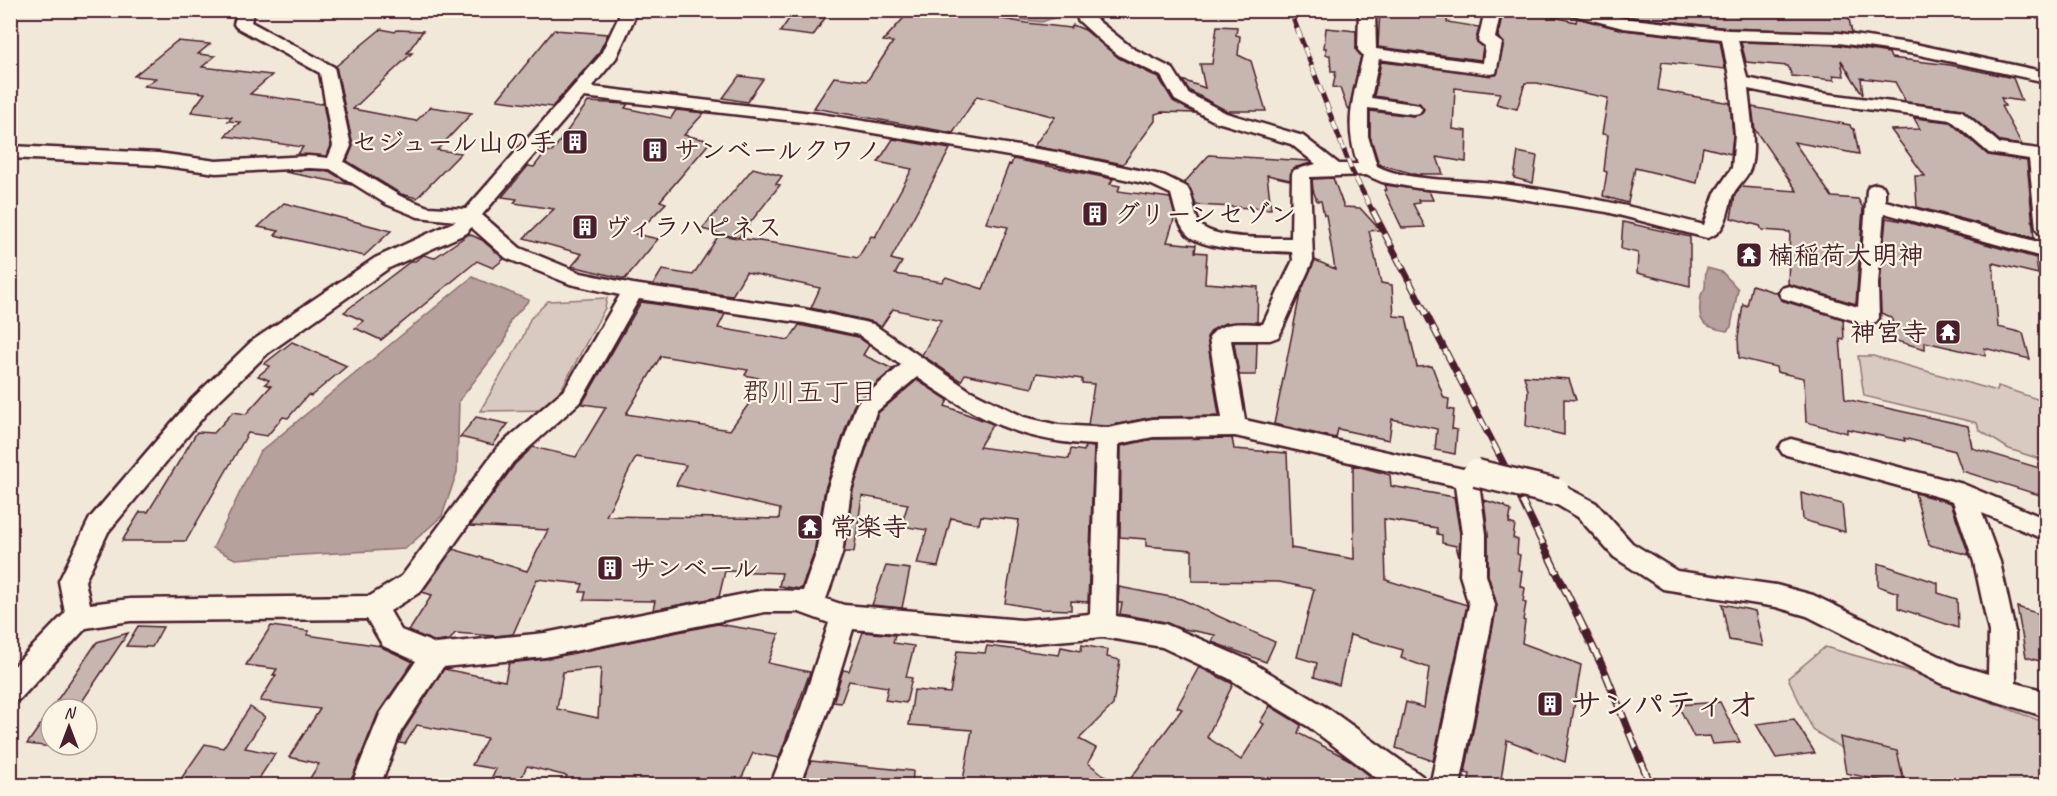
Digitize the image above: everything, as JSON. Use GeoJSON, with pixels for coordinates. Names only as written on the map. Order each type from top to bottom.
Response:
{"type":"FeatureCollection","features":[{"type":"Feature","properties":{"kind":"street"},"geometry":{"type":"LineString","coordinates":[[246,10],[242,24],[328,71],[342,146],[334,164]]}},
{"type":"Feature","properties":{"kind":"street"},"geometry":{"type":"LineString","coordinates":[[79,617],[72,580],[99,525],[201,404],[260,347],[382,263],[460,228],[608,58],[630,10]]}},
{"type":"Feature","properties":{"kind":"street"},"geometry":{"type":"LineString","coordinates":[[1084,10],[1084,17],[1109,40],[1126,52],[1167,73],[1182,96],[1220,117],[1297,140],[1335,170]]}},
{"type":"Feature","properties":{"kind":"street"},"geometry":{"type":"LineString","coordinates":[[1367,10],[1366,50],[1371,53],[1490,69],[1494,43],[1486,42],[1493,10]]}},
{"type":"Feature","properties":{"kind":"street"},"geometry":{"type":"LineString","coordinates":[[1571,10],[1623,23],[1729,35],[1839,38],[1915,49],[2046,77]]}},
{"type":"Feature","properties":{"kind":"street"},"geometry":{"type":"LineString","coordinates":[[1235,427],[1220,338],[1226,332],[1270,332],[1304,260],[1301,246],[1301,174],[1315,170],[1369,169],[1382,176],[1417,182],[1503,190],[1607,206],[1707,232],[1713,228],[1730,182],[1742,170],[1744,135],[1739,82],[1729,35]]}},
{"type":"Feature","properties":{"kind":"street"},"geometry":{"type":"LineString","coordinates":[[1369,169],[1359,142],[1357,113],[1371,53]]}},
{"type":"Feature","properties":{"kind":"street"},"geometry":{"type":"LineString","coordinates":[[1739,82],[1812,97],[1956,115],[1995,148],[2042,155],[2046,228]]}},
{"type":"Feature","properties":{"kind":"street"},"geometry":{"type":"LineString","coordinates":[[579,91],[820,119],[1056,158],[1158,180],[1180,191],[1190,224],[1197,233],[1223,240],[1301,246]]}},
{"type":"Feature","properties":{"kind":"street"},"geometry":{"type":"LineString","coordinates":[[1361,102],[1413,109]]}},
{"type":"Feature","properties":{"kind":"street"},"geometry":{"type":"LineString","coordinates":[[10,152],[158,159],[216,168],[309,162],[334,164],[393,200],[425,213],[469,215],[513,253],[577,279],[633,291],[804,316],[865,328],[961,396],[1018,425],[1058,434],[1108,437],[1153,428],[1235,427],[1557,492],[1587,510],[1623,550],[1672,581],[1776,596],[1813,606],[1952,675],[2032,702],[2046,704]]}},
{"type":"Feature","properties":{"kind":"street"},"geometry":{"type":"LineString","coordinates":[[1789,294],[1868,318],[1868,284],[1876,197],[2046,250]]}},
{"type":"Feature","properties":{"kind":"street"},"geometry":{"type":"LineString","coordinates":[[10,690],[79,617],[130,610],[374,607],[411,584],[505,454],[573,395],[633,291]]}},
{"type":"Feature","properties":{"kind":"street"},"geometry":{"type":"LineString","coordinates":[[811,605],[829,554],[839,490],[866,408],[916,365]]}},
{"type":"Feature","properties":{"kind":"street"},"geometry":{"type":"LineString","coordinates":[[1103,625],[1108,437]]}},
{"type":"Feature","properties":{"kind":"street"},"geometry":{"type":"LineString","coordinates":[[1791,448],[1963,494],[2046,530]]}},
{"type":"Feature","properties":{"kind":"street"},"geometry":{"type":"LineString","coordinates":[[1445,786],[1482,605],[1473,575],[1474,534],[1471,476]]}},
{"type":"Feature","properties":{"kind":"street"},"geometry":{"type":"LineString","coordinates":[[1963,494],[1987,562],[2002,632],[2002,691]]}},
{"type":"Feature","properties":{"kind":"street"},"geometry":{"type":"LineString","coordinates":[[374,607],[392,638],[435,656],[545,645],[765,601],[799,601],[844,617],[1022,632],[1103,625],[1165,636],[1238,669],[1319,718],[1412,786]]}},
{"type":"Feature","properties":{"kind":"street"},"geometry":{"type":"LineString","coordinates":[[784,786],[815,708],[844,617]]}},
{"type":"Feature","properties":{"kind":"street"},"geometry":{"type":"LineString","coordinates":[[364,786],[390,723],[435,656]]}},
{"type":"Feature","properties":{"kind":"shaded area"},"geometry":{"type":"Polygon","coordinates":[[[986,11],[1063,11],[1064,14],[1042,22],[998,17],[986,11]]]}},
{"type":"Feature","properties":{"kind":"shaded area"},"geometry":{"type":"Polygon","coordinates":[[[1707,268],[1722,272],[1738,289],[1731,327],[1727,331],[1706,325],[1701,317],[1701,296],[1705,288],[1707,268]]]}},
{"type":"Feature","properties":{"kind":"shaded area"},"geometry":{"type":"Polygon","coordinates":[[[472,277],[529,300],[510,321],[505,341],[459,401],[457,472],[442,516],[405,549],[235,559],[213,548],[259,453],[472,277]]]}},
{"type":"Feature","properties":{"kind":"shaded area"},"geometry":{"type":"Polygon","coordinates":[[[607,298],[605,308],[556,399],[546,410],[480,411],[522,339],[530,319],[548,301],[607,298]]]}},
{"type":"Feature","properties":{"kind":"shaded area"},"geometry":{"type":"Polygon","coordinates":[[[1858,356],[1873,356],[1997,391],[1998,386],[2046,402],[2046,461],[2009,449],[1979,430],[1977,423],[1864,396],[1858,356]]]}},
{"type":"Feature","properties":{"kind":"shaded area"},"geometry":{"type":"Polygon","coordinates":[[[1825,647],[1903,669],[2046,723],[2046,785],[1918,785],[1871,767],[1813,730],[1788,678],[1825,647]]]}},
{"type":"Feature","properties":{"kind":"building"},"geometry":{"type":"Polygon","coordinates":[[[911,10],[946,10],[1026,23],[1071,28],[1073,25],[1085,30],[1119,58],[1159,78],[1173,101],[1195,113],[1162,112],[1155,114],[1155,121],[1123,164],[1034,146],[1055,117],[977,96],[953,133],[814,108],[834,77],[867,81],[893,42],[883,41],[911,10]]]}},
{"type":"Feature","properties":{"kind":"building"},"geometry":{"type":"Polygon","coordinates":[[[1380,10],[1449,10],[1447,22],[1479,27],[1476,40],[1483,47],[1481,60],[1378,47],[1380,10]]]}},
{"type":"Feature","properties":{"kind":"building"},"geometry":{"type":"Polygon","coordinates":[[[1503,10],[1524,10],[1576,22],[1577,18],[1623,30],[1720,41],[1725,69],[1662,62],[1658,90],[1730,103],[1733,135],[1731,154],[1703,147],[1697,183],[1635,168],[1628,203],[1603,196],[1607,172],[1604,171],[1608,135],[1602,134],[1608,98],[1537,83],[1525,83],[1517,109],[1496,104],[1500,93],[1455,88],[1453,129],[1467,131],[1466,162],[1437,157],[1443,174],[1420,174],[1421,176],[1379,164],[1370,136],[1370,111],[1413,116],[1421,114],[1424,109],[1419,103],[1374,96],[1381,62],[1496,75],[1504,43],[1498,37],[1503,10]]]}},
{"type":"Feature","properties":{"kind":"building"},"geometry":{"type":"Polygon","coordinates":[[[1603,10],[1847,10],[1852,33],[1729,28],[1623,16],[1603,10]]]}},
{"type":"Feature","properties":{"kind":"building"},"geometry":{"type":"Polygon","coordinates":[[[793,13],[825,18],[813,36],[780,32],[793,13]]]}},
{"type":"Feature","properties":{"kind":"building"},"geometry":{"type":"Polygon","coordinates":[[[1217,26],[1237,27],[1236,35],[1240,36],[1238,55],[1251,61],[1266,111],[1227,111],[1190,91],[1182,80],[1205,88],[1200,64],[1212,64],[1217,26]]]}},
{"type":"Feature","properties":{"kind":"building"},"geometry":{"type":"Polygon","coordinates":[[[1326,28],[1356,31],[1356,50],[1361,56],[1349,109],[1340,88],[1333,87],[1336,71],[1331,71],[1330,55],[1326,55],[1326,48],[1324,48],[1326,28]]]}},
{"type":"Feature","properties":{"kind":"building"},"geometry":{"type":"Polygon","coordinates":[[[381,29],[395,32],[397,30],[423,31],[407,53],[412,53],[353,109],[416,121],[431,107],[472,113],[437,150],[461,153],[417,198],[401,194],[347,161],[353,146],[336,66],[381,29]]]}},
{"type":"Feature","properties":{"kind":"building"},"geometry":{"type":"Polygon","coordinates":[[[554,30],[608,34],[598,54],[552,107],[497,100],[554,30]]]}},
{"type":"Feature","properties":{"kind":"building"},"geometry":{"type":"Polygon","coordinates":[[[177,41],[210,44],[198,54],[215,56],[202,67],[272,75],[250,94],[323,103],[331,146],[327,156],[298,154],[303,147],[225,136],[240,122],[228,121],[232,117],[191,112],[205,93],[144,86],[156,78],[134,76],[177,41]]]}},
{"type":"Feature","properties":{"kind":"building"},"geometry":{"type":"Polygon","coordinates":[[[1741,42],[1839,45],[1889,53],[1891,58],[1950,65],[2013,78],[2022,101],[2001,98],[2005,106],[2001,106],[2022,145],[2001,142],[1962,109],[1906,102],[1895,82],[1861,78],[1863,95],[1841,60],[1844,76],[1833,75],[1835,80],[1792,76],[1788,66],[1746,62],[1741,42]]]}},
{"type":"Feature","properties":{"kind":"building"},"geometry":{"type":"Polygon","coordinates":[[[739,76],[763,79],[747,102],[723,98],[739,76]]]}},
{"type":"Feature","properties":{"kind":"building"},"geometry":{"type":"Polygon","coordinates":[[[588,102],[628,104],[625,108],[671,118],[676,110],[704,113],[684,135],[711,141],[660,201],[666,203],[636,234],[658,239],[625,279],[572,266],[582,254],[524,238],[554,209],[514,203],[517,199],[502,197],[528,166],[534,167],[546,151],[552,152],[588,102]]]}},
{"type":"Feature","properties":{"kind":"building"},"geometry":{"type":"Polygon","coordinates":[[[1752,107],[1850,125],[1854,129],[1859,154],[1794,142],[1832,197],[1858,199],[1863,208],[1856,304],[1788,284],[1790,232],[1762,230],[1760,226],[1731,218],[1735,195],[1741,187],[1797,191],[1755,130],[1752,107]]]}},
{"type":"Feature","properties":{"kind":"building"},"geometry":{"type":"Polygon","coordinates":[[[1914,118],[1950,122],[1988,155],[2027,161],[2034,238],[1917,207],[1915,176],[1925,176],[1891,130],[1920,129],[1914,118]]]}},
{"type":"Feature","properties":{"kind":"building"},"geometry":{"type":"Polygon","coordinates":[[[893,139],[950,149],[891,259],[902,262],[895,274],[942,282],[946,277],[983,289],[1008,227],[986,223],[1013,159],[1113,179],[1110,184],[1120,186],[1118,191],[1170,198],[1175,216],[1167,242],[1196,245],[1195,252],[1207,253],[1205,283],[1258,287],[1257,322],[1225,323],[1212,330],[1207,337],[1219,416],[1153,417],[1108,426],[1088,425],[1094,384],[1082,383],[1082,379],[1037,373],[1032,388],[965,374],[961,381],[922,355],[941,320],[893,309],[881,327],[873,322],[811,308],[820,288],[746,272],[732,296],[653,285],[662,270],[693,275],[719,235],[858,258],[871,236],[875,237],[912,169],[878,162],[893,139]]]}},
{"type":"Feature","properties":{"kind":"building"},"geometry":{"type":"Polygon","coordinates":[[[1518,152],[1537,156],[1533,183],[1514,178],[1518,152]]]}},
{"type":"Feature","properties":{"kind":"building"},"geometry":{"type":"Polygon","coordinates":[[[1209,155],[1309,161],[1311,163],[1293,168],[1290,180],[1267,175],[1271,209],[1196,205],[1191,190],[1184,183],[1209,155]]]}},
{"type":"Feature","properties":{"kind":"building"},"geometry":{"type":"Polygon","coordinates":[[[753,168],[782,176],[776,184],[780,185],[738,238],[702,229],[753,168]]]}},
{"type":"Feature","properties":{"kind":"building"},"geometry":{"type":"Polygon","coordinates":[[[329,171],[352,185],[285,172],[329,171]]]}},
{"type":"Feature","properties":{"kind":"building"},"geometry":{"type":"Polygon","coordinates":[[[1333,178],[1344,207],[1360,208],[1380,230],[1369,231],[1381,283],[1392,285],[1394,316],[1406,317],[1417,367],[1432,366],[1444,398],[1449,399],[1448,409],[1454,410],[1452,429],[1457,430],[1455,454],[1435,450],[1437,429],[1392,419],[1389,440],[1338,429],[1336,438],[1274,424],[1300,294],[1315,260],[1335,269],[1326,215],[1324,215],[1321,201],[1317,201],[1312,179],[1333,178]]]}},
{"type":"Feature","properties":{"kind":"building"},"geometry":{"type":"Polygon","coordinates":[[[1385,185],[1429,191],[1433,200],[1418,200],[1419,203],[1413,204],[1425,227],[1402,228],[1384,190],[1387,190],[1385,185]]]}},
{"type":"Feature","properties":{"kind":"building"},"geometry":{"type":"Polygon","coordinates":[[[284,203],[391,231],[364,256],[275,235],[279,231],[258,227],[284,203]]]}},
{"type":"Feature","properties":{"kind":"building"},"geometry":{"type":"Polygon","coordinates":[[[1886,218],[2036,258],[2038,274],[1993,263],[1998,327],[2023,333],[2030,359],[1984,348],[1986,356],[1925,342],[1925,349],[1893,340],[1892,318],[1881,313],[1880,284],[1886,218]]]}},
{"type":"Feature","properties":{"kind":"building"},"geometry":{"type":"Polygon","coordinates":[[[1623,222],[1690,237],[1690,286],[1637,273],[1638,253],[1621,249],[1623,222]]]}},
{"type":"Feature","properties":{"kind":"building"},"geometry":{"type":"Polygon","coordinates":[[[469,234],[482,240],[504,259],[493,268],[477,261],[381,340],[355,328],[364,321],[344,312],[411,261],[424,255],[434,258],[469,234]]]}},
{"type":"Feature","properties":{"kind":"building"},"geometry":{"type":"Polygon","coordinates":[[[1752,285],[1777,293],[1781,300],[1843,319],[1844,340],[1840,339],[1845,399],[1968,426],[1972,448],[2046,470],[2046,497],[1962,471],[1955,451],[1904,438],[1905,441],[1847,429],[1847,433],[1806,422],[1804,378],[1777,372],[1776,367],[1739,358],[1738,338],[1743,304],[1747,306],[1752,285]]]}},
{"type":"Feature","properties":{"kind":"building"},"geometry":{"type":"Polygon","coordinates":[[[641,302],[725,314],[718,328],[789,340],[799,325],[858,337],[869,345],[863,355],[893,369],[857,400],[853,407],[825,489],[814,553],[801,589],[779,586],[782,573],[725,571],[719,597],[653,610],[655,601],[584,600],[586,592],[580,592],[583,584],[537,579],[513,634],[495,636],[455,633],[450,640],[436,642],[409,631],[432,595],[422,592],[453,549],[527,571],[548,530],[470,526],[515,464],[533,447],[576,457],[606,407],[582,404],[641,302]],[[661,356],[626,414],[730,430],[766,380],[745,375],[748,370],[661,356]],[[636,457],[606,516],[779,519],[780,509],[676,485],[686,465],[636,457]]]}},
{"type":"Feature","properties":{"kind":"building"},"geometry":{"type":"Polygon","coordinates":[[[292,342],[347,366],[311,396],[308,395],[288,418],[283,417],[267,436],[248,433],[186,541],[122,541],[140,512],[148,512],[197,432],[214,433],[233,412],[246,414],[271,386],[265,384],[269,380],[258,376],[270,366],[264,364],[292,342]]]}},
{"type":"Feature","properties":{"kind":"building"},"geometry":{"type":"Polygon","coordinates":[[[1234,342],[1257,342],[1256,375],[1239,375],[1234,342]]]}},
{"type":"Feature","properties":{"kind":"building"},"geometry":{"type":"Polygon","coordinates":[[[1524,376],[1569,379],[1576,400],[1564,399],[1564,435],[1526,426],[1528,390],[1524,376]]]}},
{"type":"Feature","properties":{"kind":"building"},"geometry":{"type":"Polygon","coordinates":[[[917,380],[948,400],[945,406],[993,424],[979,447],[1069,459],[1071,449],[1084,451],[1085,446],[1094,447],[1088,602],[1071,601],[1071,610],[1041,609],[1005,603],[1019,520],[981,516],[979,524],[951,518],[938,567],[917,564],[927,530],[901,526],[908,504],[862,496],[854,552],[844,552],[853,490],[878,413],[917,380]]]}},
{"type":"Feature","properties":{"kind":"building"},"geometry":{"type":"Polygon","coordinates":[[[476,417],[508,424],[493,445],[460,437],[476,417]]]}},
{"type":"Feature","properties":{"kind":"building"},"geometry":{"type":"Polygon","coordinates":[[[1232,438],[1234,449],[1287,453],[1291,548],[1354,559],[1353,465],[1390,475],[1391,486],[1454,497],[1460,534],[1459,557],[1456,546],[1442,543],[1442,535],[1437,534],[1437,528],[1384,519],[1386,580],[1467,605],[1433,761],[1396,748],[1406,702],[1424,708],[1429,668],[1401,658],[1403,650],[1350,635],[1339,685],[1314,677],[1317,663],[1297,657],[1314,589],[1279,582],[1192,581],[1192,550],[1146,546],[1146,539],[1120,537],[1121,446],[1153,439],[1232,438]]]}},
{"type":"Feature","properties":{"kind":"building"},"geometry":{"type":"Polygon","coordinates":[[[1801,493],[1842,504],[1845,532],[1803,520],[1801,493]]]}},
{"type":"Feature","properties":{"kind":"building"},"geometry":{"type":"Polygon","coordinates":[[[1915,493],[1951,503],[1969,555],[1929,545],[1915,493]]]}},
{"type":"Feature","properties":{"kind":"building"},"geometry":{"type":"Polygon","coordinates":[[[1484,500],[1504,506],[1511,511],[1509,523],[1515,525],[1513,538],[1518,540],[1517,554],[1520,555],[1518,570],[1522,571],[1520,586],[1525,588],[1523,602],[1526,603],[1522,643],[1581,665],[1565,762],[1507,740],[1500,786],[1468,786],[1470,774],[1465,773],[1497,605],[1488,575],[1488,534],[1484,500]]]}},
{"type":"Feature","properties":{"kind":"building"},"geometry":{"type":"Polygon","coordinates":[[[1878,563],[1938,583],[1938,593],[1957,599],[1958,628],[1898,608],[1898,593],[1878,586],[1878,563]]]}},
{"type":"Feature","properties":{"kind":"building"},"geometry":{"type":"Polygon","coordinates":[[[886,566],[910,569],[902,608],[872,605],[886,566]]]}},
{"type":"Feature","properties":{"kind":"building"},"geometry":{"type":"Polygon","coordinates":[[[1119,587],[1181,599],[1275,642],[1266,662],[1212,642],[1215,635],[1179,628],[1165,622],[1120,614],[1122,603],[1118,603],[1119,587]]]}},
{"type":"Feature","properties":{"kind":"building"},"geometry":{"type":"Polygon","coordinates":[[[1722,604],[1755,611],[1763,646],[1729,640],[1722,604]]]}},
{"type":"Feature","properties":{"kind":"building"},"geometry":{"type":"Polygon","coordinates":[[[2017,607],[2046,616],[2046,663],[2026,657],[2017,607]]]}},
{"type":"Feature","properties":{"kind":"building"},"geometry":{"type":"Polygon","coordinates":[[[718,624],[779,634],[768,663],[810,672],[779,758],[753,753],[738,786],[562,786],[567,776],[527,766],[517,786],[488,786],[496,769],[472,765],[487,738],[417,725],[405,744],[399,743],[403,732],[444,669],[505,681],[509,663],[545,659],[718,624]],[[601,668],[563,672],[557,709],[598,718],[601,668]]]}},
{"type":"Feature","properties":{"kind":"building"},"geometry":{"type":"Polygon","coordinates":[[[138,626],[163,627],[152,647],[126,646],[138,626]]]}},
{"type":"Feature","properties":{"kind":"building"},"geometry":{"type":"Polygon","coordinates":[[[271,626],[309,631],[307,635],[381,646],[413,662],[378,713],[349,786],[305,786],[319,764],[289,757],[320,709],[260,701],[276,675],[273,675],[277,669],[246,665],[271,626]]]}},
{"type":"Feature","properties":{"kind":"building"},"geometry":{"type":"Polygon","coordinates":[[[863,632],[895,635],[893,643],[914,646],[906,677],[912,678],[906,703],[885,700],[888,687],[849,681],[841,703],[833,702],[843,670],[849,671],[863,632]]]}},
{"type":"Feature","properties":{"kind":"building"},"geometry":{"type":"Polygon","coordinates":[[[128,633],[85,697],[59,697],[97,642],[128,633]]]}},
{"type":"Feature","properties":{"kind":"building"},"geometry":{"type":"Polygon","coordinates":[[[1082,645],[1108,650],[1107,657],[1120,660],[1113,705],[1079,739],[1096,748],[1088,763],[1118,786],[962,786],[972,730],[909,725],[914,690],[950,693],[957,651],[985,653],[987,646],[1059,655],[1061,647],[1081,651],[1082,645]]]}},
{"type":"Feature","properties":{"kind":"building"},"geometry":{"type":"Polygon","coordinates":[[[1199,667],[1233,684],[1207,737],[1241,760],[1264,724],[1260,722],[1270,706],[1301,725],[1298,733],[1348,759],[1383,786],[1125,786],[1182,709],[1177,707],[1199,667]]]}},
{"type":"Feature","properties":{"kind":"building"},"geometry":{"type":"Polygon","coordinates":[[[1720,702],[1740,742],[1713,744],[1710,736],[1694,737],[1678,705],[1720,702]]]}},
{"type":"Feature","properties":{"kind":"building"},"geometry":{"type":"Polygon","coordinates":[[[250,707],[265,717],[245,748],[275,754],[254,786],[176,786],[205,744],[223,748],[250,707]]]}},
{"type":"Feature","properties":{"kind":"building"},"geometry":{"type":"Polygon","coordinates":[[[1794,719],[1815,753],[1776,758],[1756,724],[1794,719]]]}},
{"type":"Feature","properties":{"kind":"building"},"geometry":{"type":"Polygon","coordinates":[[[39,727],[39,745],[27,744],[39,727]]]}},
{"type":"Feature","properties":{"kind":"building"},"geometry":{"type":"Polygon","coordinates":[[[1840,737],[1897,751],[1905,786],[1846,773],[1840,737]]]}},
{"type":"Feature","properties":{"kind":"building"},"geometry":{"type":"Polygon","coordinates":[[[811,761],[913,771],[912,786],[802,786],[811,761]]]}},
{"type":"Feature","properties":{"kind":"railway"},"geometry":{"type":"LineString","coordinates":[[1290,10],[1352,171],[1373,212]]}},
{"type":"Feature","properties":{"kind":"railway"},"geometry":{"type":"LineString","coordinates":[[1373,211],[1509,473]]}},
{"type":"Feature","properties":{"kind":"railway"},"geometry":{"type":"LineString","coordinates":[[1509,473],[1605,672],[1651,786]]}},
{"type":"Feature","properties":{"kind":"place","name":"セジュール山の手"},"geometry":{"type":"Point","coordinates":[575,142]}},
{"type":"Feature","properties":{"kind":"place","name":"サンベールクワノ"},"geometry":{"type":"Point","coordinates":[655,150]}},
{"type":"Feature","properties":{"kind":"place","name":"グリーンセゾン"},"geometry":{"type":"Point","coordinates":[1095,214]}},
{"type":"Feature","properties":{"kind":"place","name":"ヴィラハピネス"},"geometry":{"type":"Point","coordinates":[585,227]}},
{"type":"Feature","properties":{"kind":"place","name":"楠稲荷大明神"},"geometry":{"type":"Point","coordinates":[1749,255]}},
{"type":"Feature","properties":{"kind":"place","name":"神宮寺"},"geometry":{"type":"Point","coordinates":[1948,332]}},
{"type":"Feature","properties":{"kind":"place","name":"常楽寺"},"geometry":{"type":"Point","coordinates":[810,527]}},
{"type":"Feature","properties":{"kind":"place","name":"サンベール"},"geometry":{"type":"Point","coordinates":[610,568]}},
{"type":"Feature","properties":{"kind":"place","name":"サンパティオ"},"geometry":{"type":"Point","coordinates":[1550,704]}},
{"type":"Feature","properties":{"kind":"district","name":"郡川五丁目"},"geometry":{"type":"Point","coordinates":[810,392]}}]}
